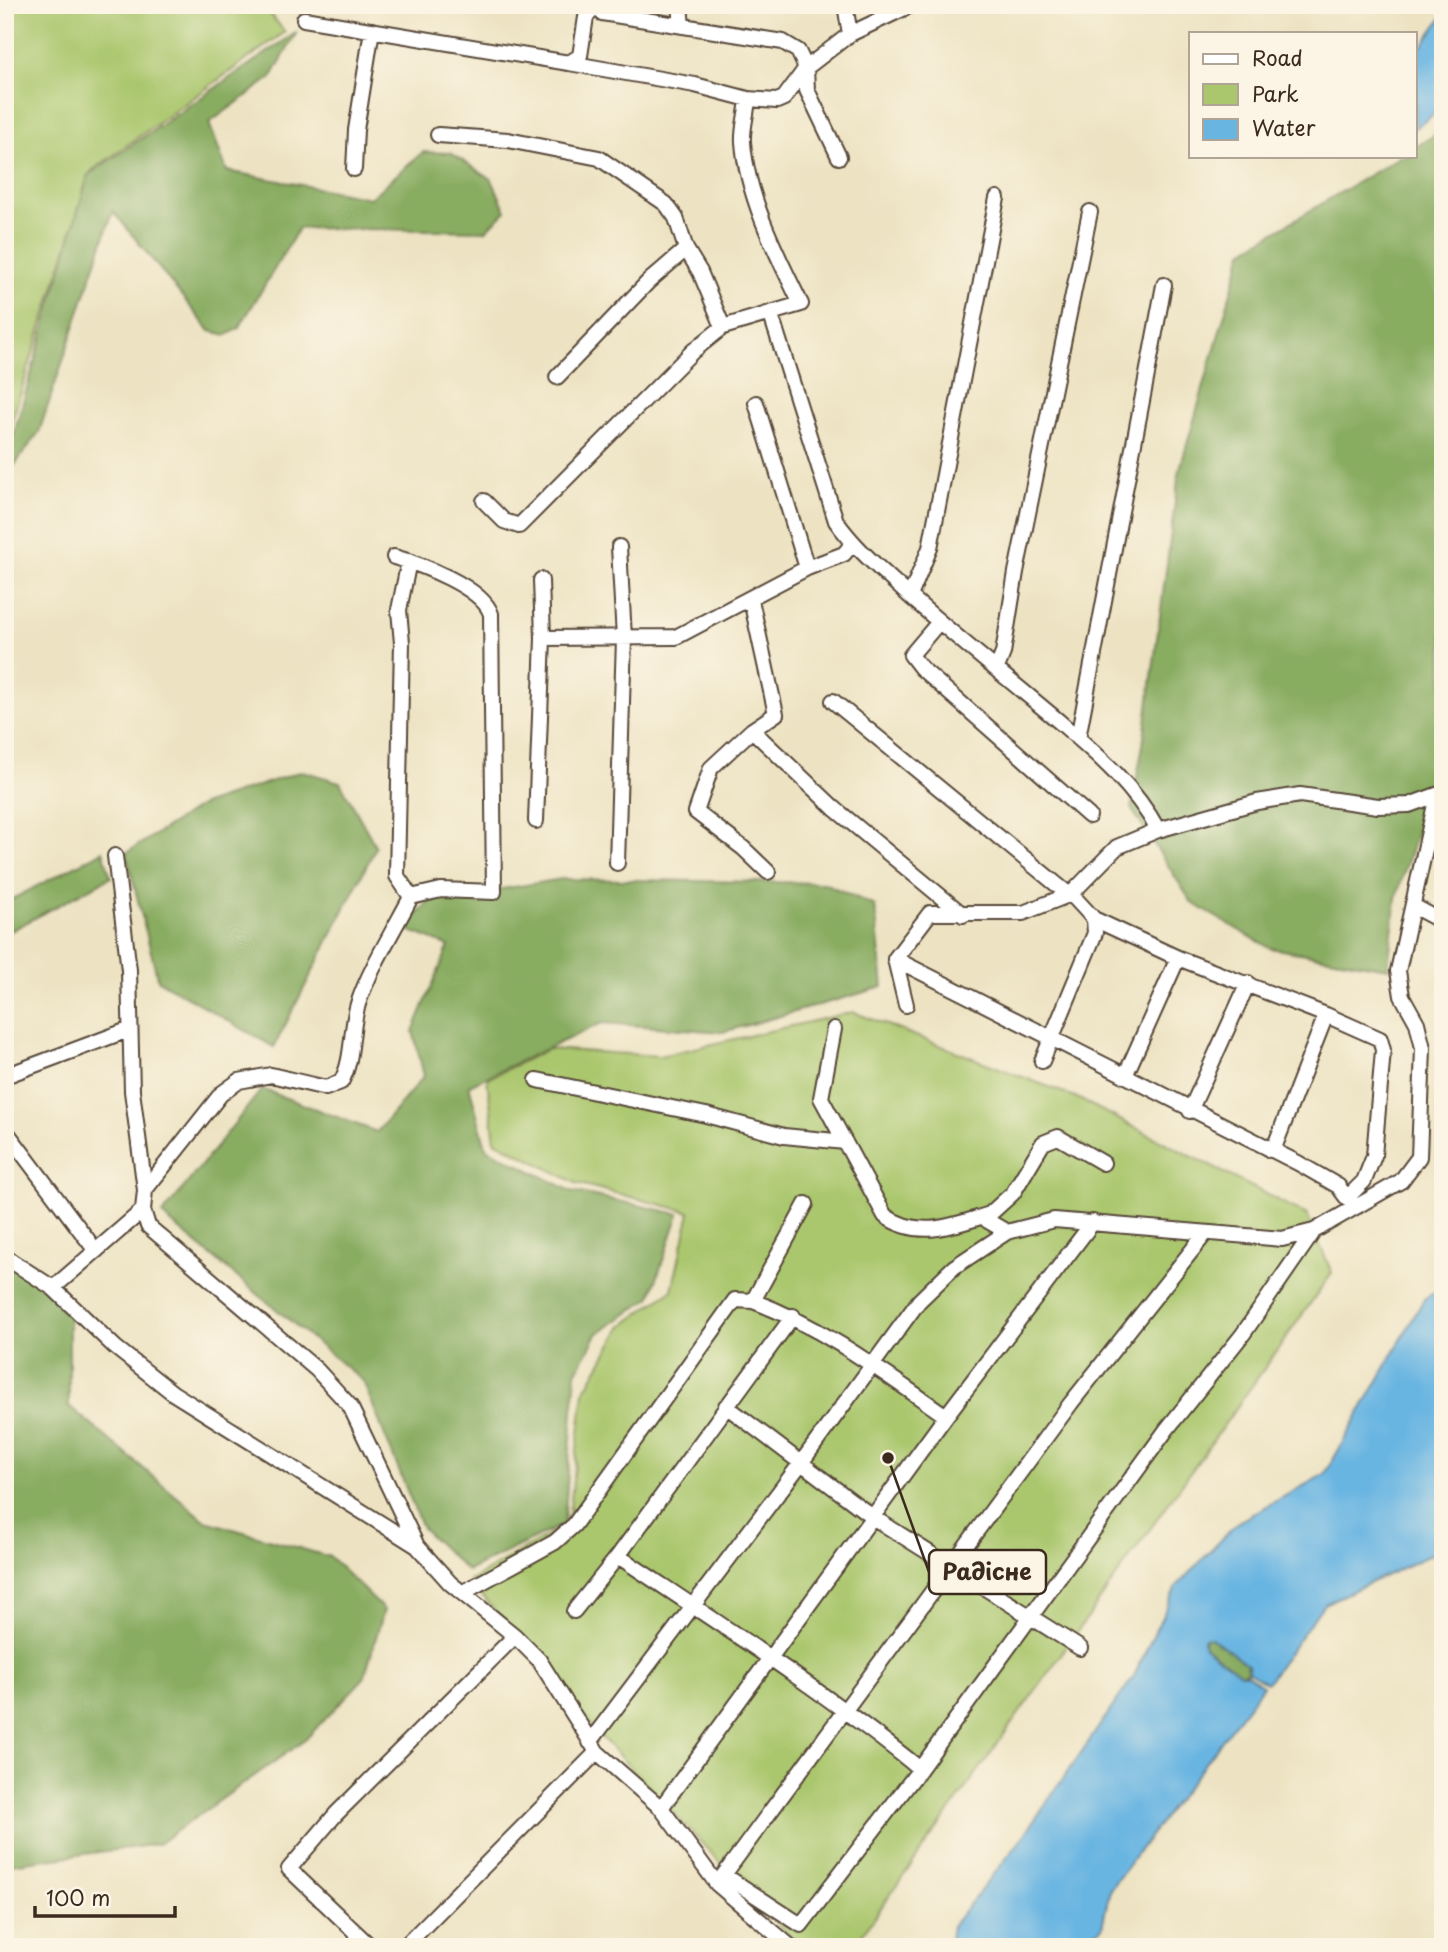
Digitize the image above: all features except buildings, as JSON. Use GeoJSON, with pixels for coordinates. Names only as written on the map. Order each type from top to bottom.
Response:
{"type":"FeatureCollection","features":[{"type":"Feature","properties":{"kind":"street"},"geometry":{"type":"LineString","coordinates":[[680,5],[682,26]]}},
{"type":"Feature","properties":{"kind":"street"},"geometry":{"type":"LineString","coordinates":[[845,5],[850,34]]}},
{"type":"Feature","properties":{"kind":"street"},"geometry":{"type":"LineString","coordinates":[[569,63],[580,56],[586,17],[595,6],[602,13],[783,42],[798,51],[806,68],[807,90],[839,157]]}},
{"type":"Feature","properties":{"kind":"street"},"geometry":{"type":"LineString","coordinates":[[304,19],[695,85],[748,99],[777,101],[784,98],[806,68],[850,34],[905,7]]}},
{"type":"Feature","properties":{"kind":"street"},"geometry":{"type":"LineString","coordinates":[[354,169],[356,130],[372,30]]}},
{"type":"Feature","properties":{"kind":"street"},"geometry":{"type":"LineString","coordinates":[[484,501],[503,521],[519,526],[692,351],[723,327],[801,304],[760,210],[746,164],[743,139],[748,99]]}},
{"type":"Feature","properties":{"kind":"street"},"geometry":{"type":"LineString","coordinates":[[438,135],[508,141],[599,158],[666,204],[676,218],[686,249],[700,272],[723,327]]}},
{"type":"Feature","properties":{"kind":"street"},"geometry":{"type":"LineString","coordinates":[[910,596],[930,548],[997,198]]}},
{"type":"Feature","properties":{"kind":"street"},"geometry":{"type":"LineString","coordinates":[[997,668],[1003,653],[1016,572],[1090,212]]}},
{"type":"Feature","properties":{"kind":"street"},"geometry":{"type":"LineString","coordinates":[[557,377],[648,282],[686,249]]}},
{"type":"Feature","properties":{"kind":"street"},"geometry":{"type":"LineString","coordinates":[[1078,738],[1164,285]]}},
{"type":"Feature","properties":{"kind":"street"},"geometry":{"type":"LineString","coordinates":[[771,315],[836,521],[852,544],[1122,779],[1146,807],[1158,830]]}},
{"type":"Feature","properties":{"kind":"street"},"geometry":{"type":"LineString","coordinates":[[756,403],[807,568]]}},
{"type":"Feature","properties":{"kind":"street"},"geometry":{"type":"LineString","coordinates":[[542,638],[676,637],[751,600],[807,568],[844,554],[852,544]]}},
{"type":"Feature","properties":{"kind":"street"},"geometry":{"type":"LineString","coordinates":[[617,863],[624,638],[619,547]]}},
{"type":"Feature","properties":{"kind":"street"},"geometry":{"type":"LineString","coordinates":[[401,559],[476,595],[488,605],[492,638],[494,891],[441,890],[411,897],[397,876],[401,559]]}},
{"type":"Feature","properties":{"kind":"street"},"geometry":{"type":"LineString","coordinates":[[536,821],[542,638],[541,580]]}},
{"type":"Feature","properties":{"kind":"street"},"geometry":{"type":"LineString","coordinates":[[751,600],[776,713],[752,730],[711,768],[696,812],[743,848],[768,872]]}},
{"type":"Feature","properties":{"kind":"street"},"geometry":{"type":"LineString","coordinates":[[939,622],[911,654],[921,668],[1089,816]]}},
{"type":"Feature","properties":{"kind":"street"},"geometry":{"type":"LineString","coordinates":[[833,701],[1069,893],[1094,919],[1178,958],[1248,983],[1380,1039],[1383,1050],[1374,1156],[1352,1202]]}},
{"type":"Feature","properties":{"kind":"street"},"geometry":{"type":"LineString","coordinates":[[752,730],[834,808],[963,915]]}},
{"type":"Feature","properties":{"kind":"street"},"geometry":{"type":"LineString","coordinates":[[895,959],[930,913],[1023,913],[1069,893],[1117,847],[1158,830],[1257,802],[1300,795],[1378,806],[1409,805],[1442,792]]}},
{"type":"Feature","properties":{"kind":"street"},"geometry":{"type":"LineString","coordinates":[[720,1879],[801,1925],[920,1769],[1167,1429],[1243,1334],[1314,1231],[1352,1202],[1401,1181],[1419,1157],[1423,1048],[1417,1023],[1402,996],[1398,971],[1434,809],[1442,792]]}},
{"type":"Feature","properties":{"kind":"street"},"geometry":{"type":"LineString","coordinates":[[115,856],[129,970],[128,1030],[132,1091],[145,1190],[143,1210],[148,1226],[160,1239],[317,1370],[350,1406],[417,1546]]}},
{"type":"Feature","properties":{"kind":"street"},"geometry":{"type":"LineString","coordinates":[[145,1190],[221,1094],[239,1081],[271,1075],[326,1088],[341,1082],[350,1067],[350,1042],[358,1003],[411,897]]}},
{"type":"Feature","properties":{"kind":"street"},"geometry":{"type":"LineString","coordinates":[[1413,906],[1443,922]]}},
{"type":"Feature","properties":{"kind":"street"},"geometry":{"type":"LineString","coordinates":[[1042,1060],[1095,933],[1094,919]]}},
{"type":"Feature","properties":{"kind":"street"},"geometry":{"type":"LineString","coordinates":[[1125,1076],[1178,958]]}},
{"type":"Feature","properties":{"kind":"street"},"geometry":{"type":"LineString","coordinates":[[895,959],[906,1005]]}},
{"type":"Feature","properties":{"kind":"street"},"geometry":{"type":"LineString","coordinates":[[895,959],[1338,1186],[1352,1202]]}},
{"type":"Feature","properties":{"kind":"street"},"geometry":{"type":"LineString","coordinates":[[1190,1111],[1248,983]]}},
{"type":"Feature","properties":{"kind":"street"},"geometry":{"type":"LineString","coordinates":[[1270,1150],[1276,1143],[1326,1015]]}},
{"type":"Feature","properties":{"kind":"street"},"geometry":{"type":"LineString","coordinates":[[834,1029],[821,1098],[885,1216],[893,1221],[936,1231],[990,1214],[1013,1193],[1043,1143],[1050,1139],[1058,1137],[1104,1163]]}},
{"type":"Feature","properties":{"kind":"street"},"geometry":{"type":"LineString","coordinates":[[5,1076],[128,1030]]}},
{"type":"Feature","properties":{"kind":"street"},"geometry":{"type":"LineString","coordinates":[[537,1080],[706,1115],[784,1136],[845,1142]]}},
{"type":"Feature","properties":{"kind":"street"},"geometry":{"type":"LineString","coordinates":[[5,1130],[96,1251]]}},
{"type":"Feature","properties":{"kind":"street"},"geometry":{"type":"LineString","coordinates":[[754,1301],[806,1204]]}},
{"type":"Feature","properties":{"kind":"street"},"geometry":{"type":"LineString","coordinates":[[53,1288],[143,1210]]}},
{"type":"Feature","properties":{"kind":"street"},"geometry":{"type":"LineString","coordinates":[[990,1214],[988,1221],[1007,1233]]}},
{"type":"Feature","properties":{"kind":"street"},"geometry":{"type":"LineString","coordinates":[[404,1947],[593,1747],[693,1606],[919,1301],[954,1266],[1007,1233],[1054,1220],[1282,1239],[1314,1231]]}},
{"type":"Feature","properties":{"kind":"street"},"geometry":{"type":"LineString","coordinates":[[661,1808],[946,1416],[1093,1222]]}},
{"type":"Feature","properties":{"kind":"street"},"geometry":{"type":"LineString","coordinates":[[720,1879],[848,1710],[897,1636],[952,1566],[1071,1403],[1205,1234]]}},
{"type":"Feature","properties":{"kind":"street"},"geometry":{"type":"LineString","coordinates":[[5,1257],[53,1288],[116,1348],[173,1393],[417,1546],[461,1593],[515,1636],[539,1660],[593,1747],[661,1808],[720,1879],[791,1947]]}},
{"type":"Feature","properties":{"kind":"street"},"geometry":{"type":"LineString","coordinates":[[461,1593],[555,1542],[574,1525],[735,1300],[754,1301],[793,1316],[872,1364],[946,1416]]}},
{"type":"Feature","properties":{"kind":"street"},"geometry":{"type":"LineString","coordinates":[[574,1611],[618,1556],[793,1316]]}},
{"type":"Feature","properties":{"kind":"street"},"geometry":{"type":"LineString","coordinates":[[726,1406],[874,1518],[1080,1648]]}},
{"type":"Feature","properties":{"kind":"street"},"geometry":{"type":"LineString","coordinates":[[618,1556],[772,1656],[848,1710],[920,1769]]}},
{"type":"Feature","properties":{"kind":"street"},"geometry":{"type":"LineString","coordinates":[[371,1947],[289,1869],[336,1814],[515,1636]]}},
{"type":"Feature","properties":{"kind":"green space"},"geometry":{"type":"Polygon","coordinates":[[[5,5],[263,5],[285,32],[91,171],[5,442],[5,5]]]}},
{"type":"Feature","properties":{"kind":"green space"},"geometry":{"type":"Polygon","coordinates":[[[297,32],[271,78],[209,123],[227,171],[370,198],[423,152],[451,153],[492,180],[506,211],[485,231],[299,228],[239,328],[227,335],[210,331],[113,211],[39,432],[11,470],[5,465],[88,175],[297,32]]]}},
{"type":"Feature","properties":{"kind":"green space"},"geometry":{"type":"Polygon","coordinates":[[[1443,130],[1443,751],[1396,898],[1388,968],[1270,948],[1192,903],[1131,808],[1143,745],[1179,472],[1243,251],[1398,158],[1416,158],[1416,146],[1443,130]]]}},
{"type":"Feature","properties":{"kind":"green space"},"geometry":{"type":"Polygon","coordinates":[[[302,771],[340,782],[376,847],[274,1047],[158,980],[126,853],[202,805],[302,771]]]}},
{"type":"Feature","properties":{"kind":"green space"},"geometry":{"type":"Polygon","coordinates":[[[103,851],[111,877],[5,934],[5,903],[103,851]]]}},
{"type":"Feature","properties":{"kind":"green space"},"geometry":{"type":"Polygon","coordinates":[[[562,879],[824,883],[875,906],[883,987],[723,1032],[602,1023],[469,1085],[486,1148],[571,1191],[679,1214],[650,1298],[597,1334],[576,1373],[564,1524],[467,1571],[422,1528],[363,1381],[162,1215],[262,1089],[377,1132],[424,1076],[413,1031],[449,946],[405,929],[429,901],[562,879]]]}},
{"type":"Feature","properties":{"kind":"green space"},"geometry":{"type":"Polygon","coordinates":[[[853,1012],[1075,1097],[1307,1215],[1332,1273],[853,1947],[800,1947],[590,1725],[470,1581],[568,1524],[584,1392],[622,1326],[672,1290],[690,1212],[576,1183],[495,1141],[487,1079],[548,1049],[660,1056],[853,1012]]]}},
{"type":"Feature","properties":{"kind":"green space"},"geometry":{"type":"Polygon","coordinates":[[[5,1262],[69,1299],[69,1406],[206,1521],[330,1557],[384,1610],[364,1678],[305,1740],[158,1844],[11,1864],[5,1855],[5,1262]]]}},
{"type":"Feature","properties":{"kind":"green space"},"geometry":{"type":"Polygon","coordinates":[[[1205,1637],[1210,1637],[1247,1664],[1248,1672],[1241,1674],[1204,1646],[1205,1637]]]}},
{"type":"Feature","properties":{"kind":"water"},"geometry":{"type":"Polygon","coordinates":[[[1443,16],[1443,108],[1416,127],[1416,54],[1443,16]]]}},
{"type":"Feature","properties":{"kind":"water"},"geometry":{"type":"Polygon","coordinates":[[[1443,1287],[1443,1549],[1324,1604],[1267,1683],[1249,1672],[1248,1665],[1211,1637],[1203,1638],[1204,1647],[1241,1674],[1247,1674],[1263,1686],[1110,1889],[1102,1927],[1081,1947],[949,1947],[952,1926],[1018,1844],[1134,1676],[1176,1587],[1238,1522],[1325,1474],[1424,1299],[1443,1287]]]}},
{"type":"Feature","properties":{"kind":"place","name":"Радісне"},"geometry":{"type":"Point","coordinates":[888,1458]}}]}
